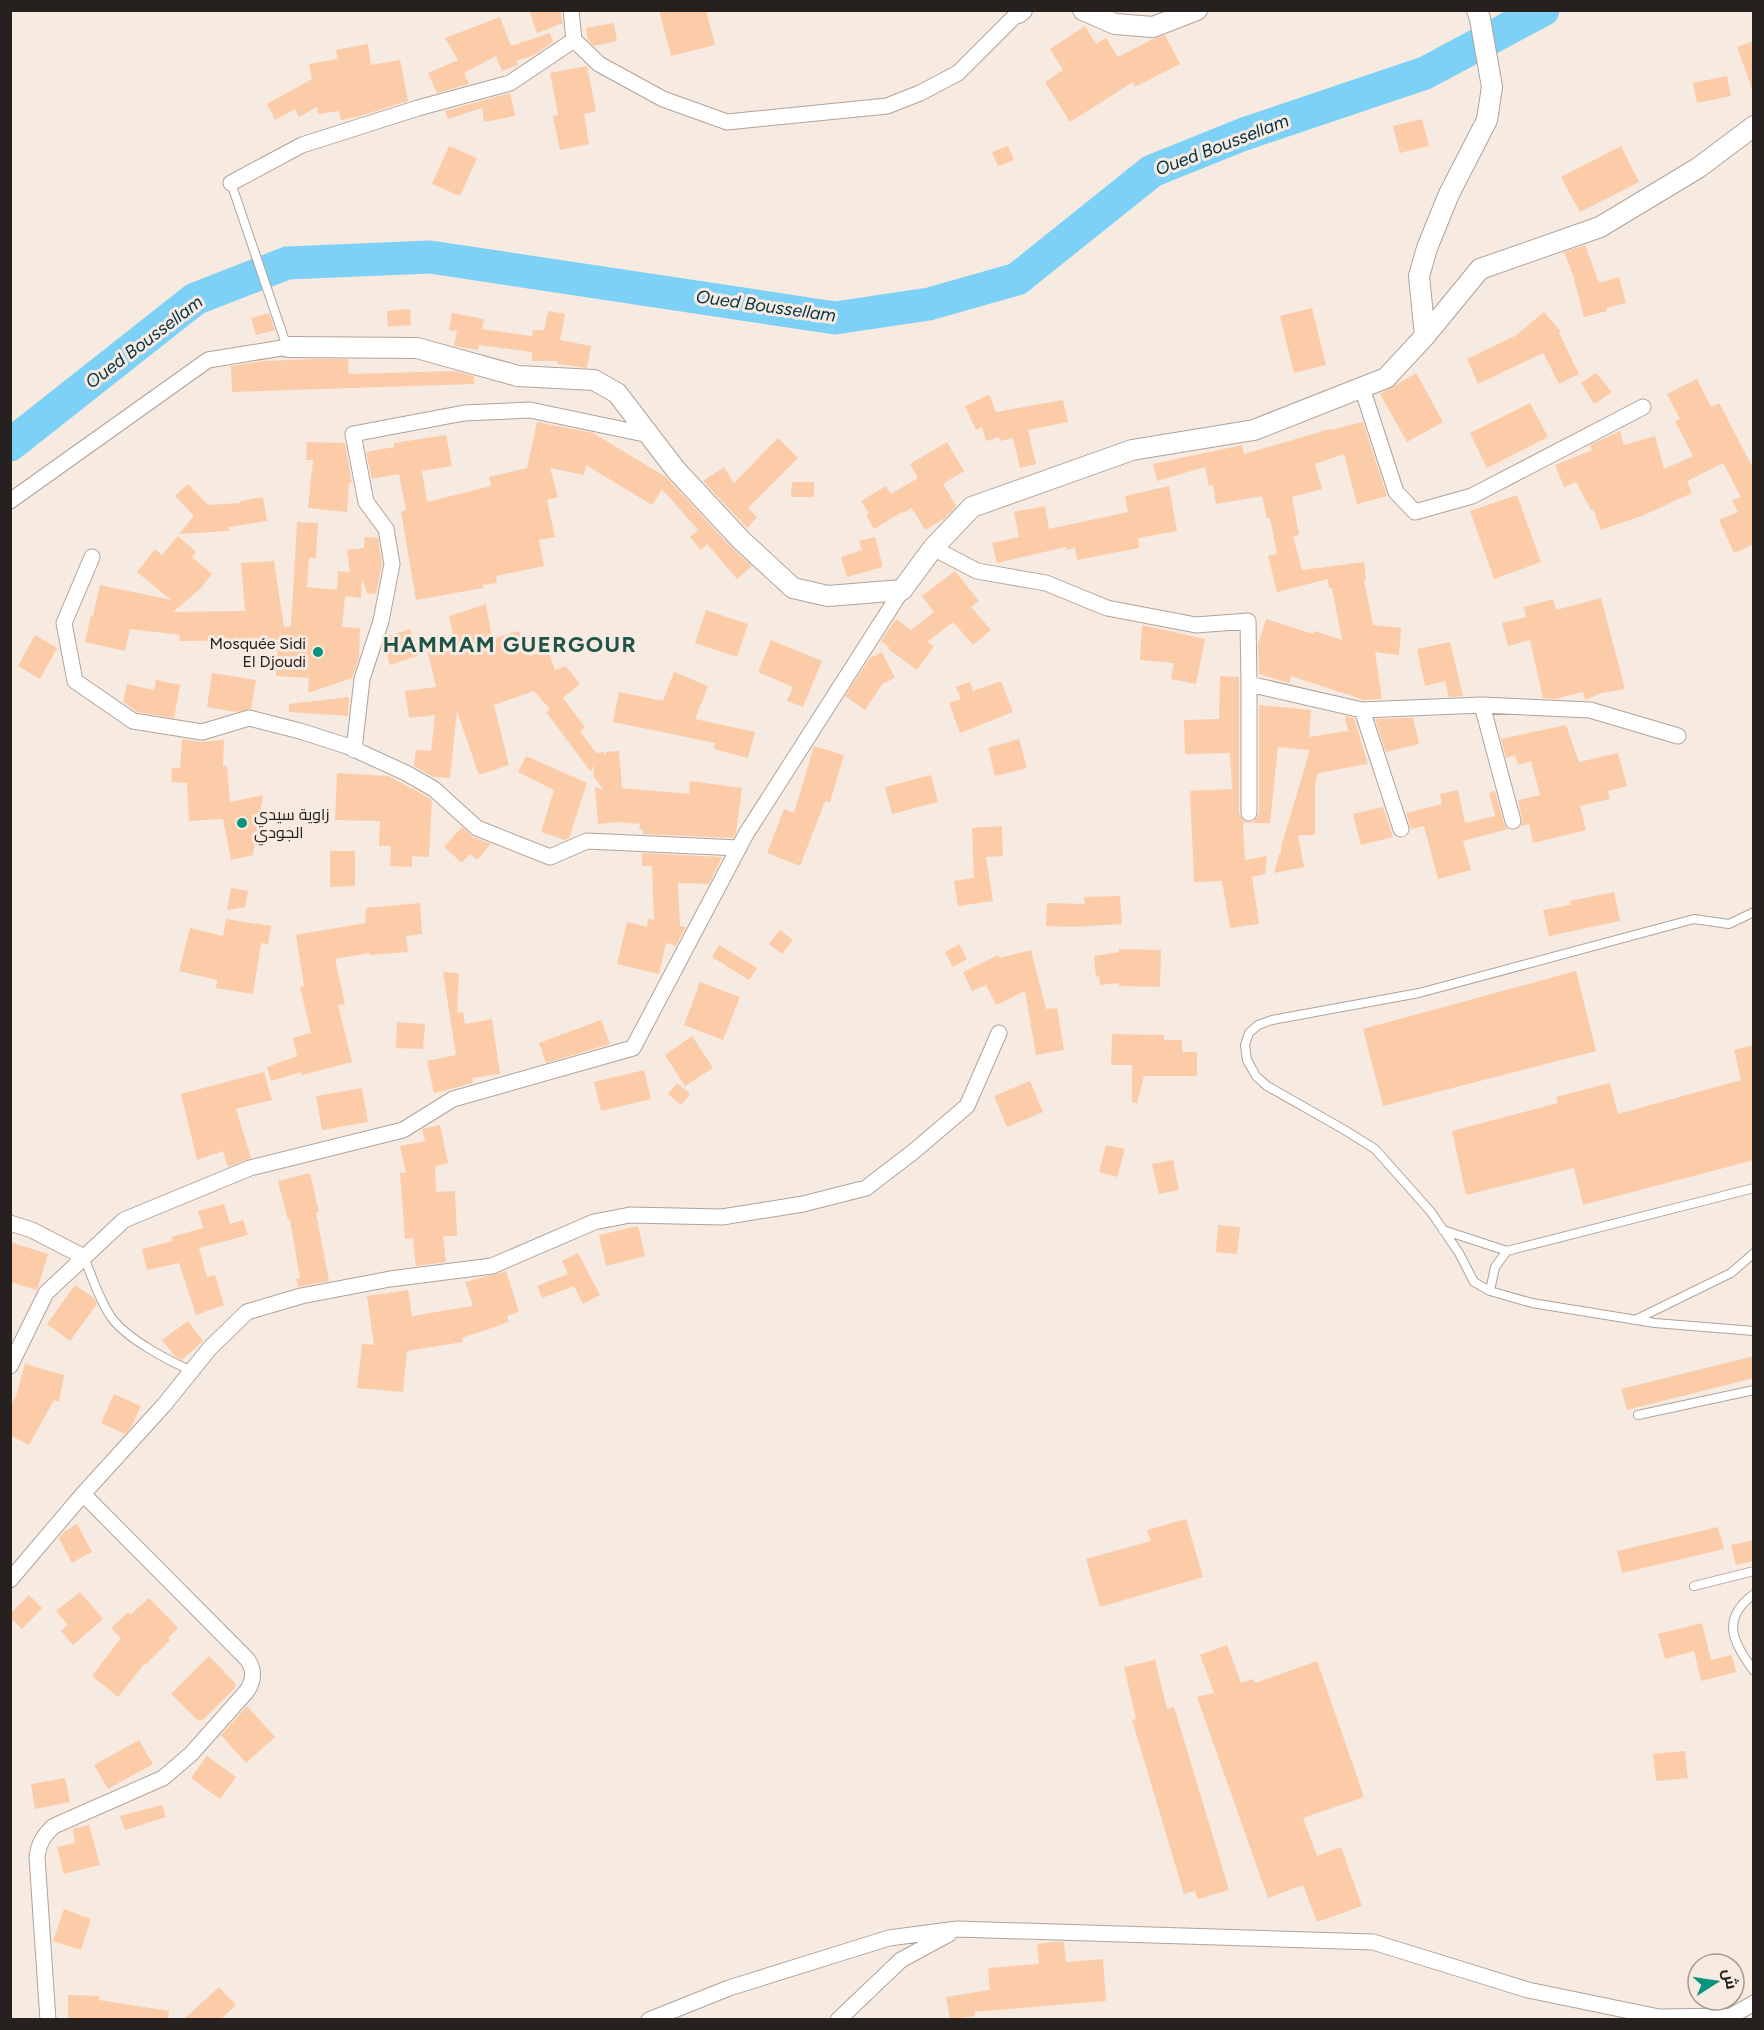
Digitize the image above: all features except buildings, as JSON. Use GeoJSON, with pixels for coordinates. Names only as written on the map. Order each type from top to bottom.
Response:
{"type":"FeatureCollection","features":[{"type":"Feature","properties":{"kind":"street"},"geometry":{"type":"LineString","coordinates":[[571,10],[574,40],[599,64],[663,99],[727,122],[887,106],[920,93],[957,73],[1020,11]]}},
{"type":"Feature","properties":{"kind":"street"},"geometry":{"type":"LineString","coordinates":[[1083,10],[1115,24],[1153,27],[1197,10]]}},
{"type":"Feature","properties":{"kind":"street"},"geometry":{"type":"LineString","coordinates":[[1425,336],[1419,276],[1424,257],[1449,194],[1487,120],[1492,87],[1478,15]]}},
{"type":"Feature","properties":{"kind":"street"},"geometry":{"type":"LineString","coordinates":[[231,183],[302,145],[418,108],[510,83],[574,40]]}},
{"type":"Feature","properties":{"kind":"street"},"geometry":{"type":"LineString","coordinates":[[10,1366],[46,1293],[124,1220],[250,1168],[403,1130],[453,1099],[633,1048],[739,848],[903,590],[933,548],[972,507],[1132,450],[1254,430],[1386,378],[1425,336],[1480,269],[1600,227],[1698,168],[1754,126]]}},
{"type":"Feature","properties":{"kind":"street"},"geometry":{"type":"LineString","coordinates":[[10,501],[207,360],[288,347],[417,348],[518,376],[594,380],[617,393],[676,470],[733,531],[793,588],[828,596],[903,590]]}},
{"type":"Feature","properties":{"kind":"street"},"geometry":{"type":"LineString","coordinates":[[1362,388],[1396,492],[1415,512],[1472,496],[1643,407]]}},
{"type":"Feature","properties":{"kind":"street"},"geometry":{"type":"LineString","coordinates":[[354,750],[362,679],[381,621],[392,564],[386,529],[366,502],[353,434],[464,413],[530,410],[649,435]]}},
{"type":"Feature","properties":{"kind":"street"},"geometry":{"type":"LineString","coordinates":[[933,548],[977,571],[1046,583],[1107,608],[1196,625],[1248,621],[1249,813]]}},
{"type":"Feature","properties":{"kind":"street"},"geometry":{"type":"LineString","coordinates":[[92,557],[64,623],[75,681],[133,721],[202,732],[249,718],[300,731],[406,772],[434,789],[477,828],[550,856],[587,841],[739,848]]}},
{"type":"Feature","properties":{"kind":"street"},"geometry":{"type":"LineString","coordinates":[[1249,684],[1362,710],[1482,705],[1590,710],[1678,736]]}},
{"type":"Feature","properties":{"kind":"street"},"geometry":{"type":"LineString","coordinates":[[1482,705],[1514,821]]}},
{"type":"Feature","properties":{"kind":"street"},"geometry":{"type":"LineString","coordinates":[[1362,710],[1401,829]]}},
{"type":"Feature","properties":{"kind":"street"},"geometry":{"type":"LineString","coordinates":[[10,1580],[83,1494],[164,1405],[210,1348],[247,1312],[301,1296],[390,1279],[492,1266],[594,1222],[630,1215],[722,1217],[803,1204],[866,1188],[967,1106],[999,1033]]}},
{"type":"Feature","properties":{"kind":"street"},"geometry":{"type":"LineString","coordinates":[[10,1223],[32,1230],[84,1257]]}},
{"type":"Feature","properties":{"kind":"street"},"geometry":{"type":"LineString","coordinates":[[48,2019],[37,1857],[39,1844],[54,1826],[147,1786],[176,1768],[247,1691],[253,1674],[247,1659],[83,1494]]}},
{"type":"Feature","properties":{"kind":"street"},"geometry":{"type":"LineString","coordinates":[[838,2019],[901,1960],[957,1929]]}},
{"type":"Feature","properties":{"kind":"street"},"geometry":{"type":"LineString","coordinates":[[649,2019],[729,1988],[889,1938],[957,1929],[1373,1942],[1528,1990],[1659,2017],[1731,2016],[1754,2003]]}},
{"type":"Feature","properties":{"kind":"lane"},"geometry":{"type":"LineString","coordinates":[[231,183],[288,347]]}},
{"type":"Feature","properties":{"kind":"lane"},"geometry":{"type":"LineString","coordinates":[[1754,912],[1729,924],[1694,919],[1419,993],[1272,1020],[1258,1025],[1249,1033],[1245,1045],[1247,1060],[1256,1076],[1268,1086],[1375,1149],[1431,1212],[1474,1282],[1490,1291],[1532,1303],[1634,1320],[1754,1331]]}},
{"type":"Feature","properties":{"kind":"lane"},"geometry":{"type":"LineString","coordinates":[[1443,1230],[1507,1251],[1754,1188]]}},
{"type":"Feature","properties":{"kind":"lane"},"geometry":{"type":"LineString","coordinates":[[1490,1291],[1495,1267],[1507,1251]]}},
{"type":"Feature","properties":{"kind":"lane"},"geometry":{"type":"LineString","coordinates":[[1634,1320],[1731,1273],[1754,1253]]}},
{"type":"Feature","properties":{"kind":"lane"},"geometry":{"type":"LineString","coordinates":[[84,1257],[96,1288],[112,1318],[160,1356],[192,1371]]}},
{"type":"Feature","properties":{"kind":"lane"},"geometry":{"type":"LineString","coordinates":[[1638,1415],[1754,1390]]}},
{"type":"Feature","properties":{"kind":"lane"},"geometry":{"type":"LineString","coordinates":[[1694,1586],[1754,1571]]}},
{"type":"Feature","properties":{"kind":"lane"},"geometry":{"type":"LineString","coordinates":[[1754,1594],[1739,1607],[1732,1623],[1735,1643],[1754,1671]]}},
{"type":"Feature","properties":{"kind":"waterway","name":"Oued Boussellam"},"geometry":{"type":"LineString","coordinates":[[10,445],[195,299],[287,263],[430,257],[835,318],[929,304],[1017,279],[1152,171],[1244,134],[1425,73],[1543,10]]}},
{"type":"Feature","properties":{"kind":"place","name":"Mosquée Sidi El Djoudi"},"geometry":{"type":"Point","coordinates":[318,652]}},
{"type":"Feature","properties":{"kind":"place","name":"زاوية سيدي الجودي"},"geometry":{"type":"Point","coordinates":[242,823]}},
{"type":"Feature","properties":{"kind":"district","name":"HAMMAM GUERGOUR"},"geometry":{"type":"Point","coordinates":[510,644]}}]}
